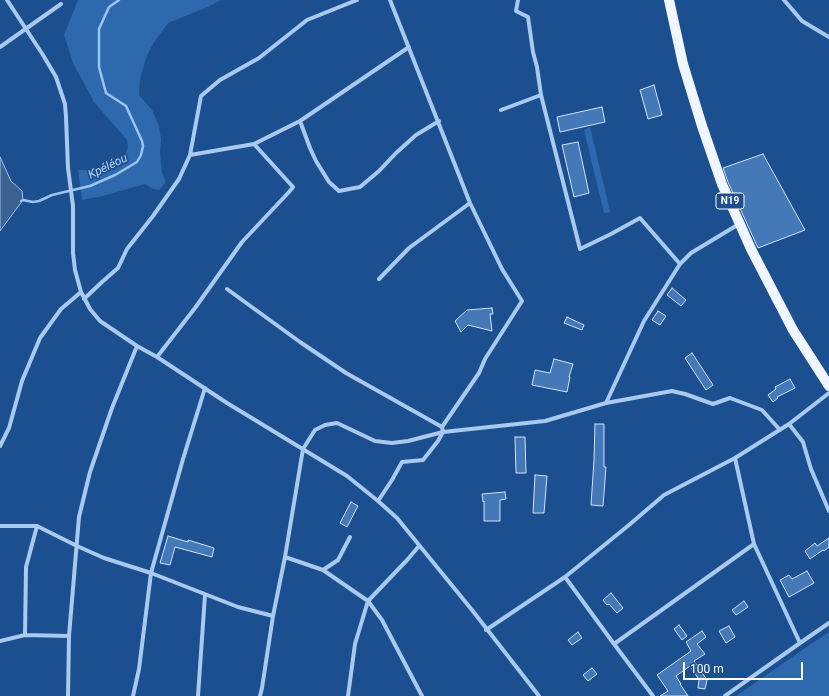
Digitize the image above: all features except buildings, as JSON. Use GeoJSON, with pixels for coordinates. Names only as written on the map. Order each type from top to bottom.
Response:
{"type":"FeatureCollection","features":[{"type":"Feature","properties":{"kind":"main road","name":"N19"},"geometry":{"type":"LineString","coordinates":[[669,0],[683,64],[722,184],[751,249],[793,330],[829,386]]}},
{"type":"Feature","properties":{"kind":"street"},"geometry":{"type":"LineString","coordinates":[[7,0],[56,77],[65,104],[68,168],[73,206],[73,253],[81,292],[90,309],[100,321],[137,346],[347,476],[378,501],[396,518],[539,696]]}},
{"type":"Feature","properties":{"kind":"street"},"geometry":{"type":"LineString","coordinates":[[84,299],[118,268],[127,249],[179,179],[190,155],[201,96],[220,80],[259,58],[306,20],[357,0]]}},
{"type":"Feature","properties":{"kind":"street"},"geometry":{"type":"LineString","coordinates":[[378,501],[402,462],[423,460],[438,441],[443,432],[442,427],[479,373],[485,359],[522,302],[502,269],[470,203],[439,121],[390,0]]}},
{"type":"Feature","properties":{"kind":"street"},"geometry":{"type":"LineString","coordinates":[[518,0],[516,11],[528,17],[541,95],[580,249],[640,218],[680,264]]}},
{"type":"Feature","properties":{"kind":"street"},"geometry":{"type":"LineString","coordinates":[[784,0],[802,21],[829,38]]}},
{"type":"Feature","properties":{"kind":"street"},"geometry":{"type":"LineString","coordinates":[[0,47],[61,4]]}},
{"type":"Feature","properties":{"kind":"street"},"geometry":{"type":"LineString","coordinates":[[190,155],[254,144],[300,121],[409,47]]}},
{"type":"Feature","properties":{"kind":"street"},"geometry":{"type":"LineString","coordinates":[[501,110],[541,95]]}},
{"type":"Feature","properties":{"kind":"street"},"geometry":{"type":"LineString","coordinates":[[300,121],[316,161],[329,182],[339,191],[360,188],[416,135],[439,121]]}},
{"type":"Feature","properties":{"kind":"street"},"geometry":{"type":"LineString","coordinates":[[157,357],[195,308],[242,242],[293,187],[254,144]]}},
{"type":"Feature","properties":{"kind":"street"},"geometry":{"type":"LineString","coordinates":[[379,279],[409,248],[470,203]]}},
{"type":"Feature","properties":{"kind":"street"},"geometry":{"type":"LineString","coordinates":[[606,403],[644,321],[680,264],[691,253],[740,224]]}},
{"type":"Feature","properties":{"kind":"street"},"geometry":{"type":"LineString","coordinates":[[227,289],[300,342],[346,373],[442,427]]}},
{"type":"Feature","properties":{"kind":"street"},"geometry":{"type":"LineString","coordinates":[[0,446],[9,428],[22,381],[40,338],[61,309],[81,292]]}},
{"type":"Feature","properties":{"kind":"street"},"geometry":{"type":"LineString","coordinates":[[68,696],[69,636],[79,517],[90,472],[112,408],[137,346]]}},
{"type":"Feature","properties":{"kind":"street"},"geometry":{"type":"LineString","coordinates":[[133,696],[139,669],[151,573],[183,459],[205,388]]}},
{"type":"Feature","properties":{"kind":"street"},"geometry":{"type":"LineString","coordinates":[[260,696],[303,449],[315,430],[325,425],[337,423],[375,441],[392,443],[408,441],[443,432],[545,421],[606,403],[672,391],[713,404],[730,398],[762,410],[780,430]]}},
{"type":"Feature","properties":{"kind":"street"},"geometry":{"type":"LineString","coordinates":[[486,630],[565,577],[664,495],[735,458],[789,424],[829,393]]}},
{"type":"Feature","properties":{"kind":"street"},"geometry":{"type":"LineString","coordinates":[[789,424],[802,442],[811,469],[829,511]]}},
{"type":"Feature","properties":{"kind":"street"},"geometry":{"type":"LineString","coordinates":[[735,458],[754,544],[800,643]]}},
{"type":"Feature","properties":{"kind":"street"},"geometry":{"type":"LineString","coordinates":[[0,526],[37,526],[104,558],[151,573],[238,607],[273,616]]}},
{"type":"Feature","properties":{"kind":"street"},"geometry":{"type":"LineString","coordinates":[[25,635],[26,567],[37,526]]}},
{"type":"Feature","properties":{"kind":"street"},"geometry":{"type":"LineString","coordinates":[[323,570],[338,560],[350,537]]}},
{"type":"Feature","properties":{"kind":"street"},"geometry":{"type":"LineString","coordinates":[[614,644],[754,544]]}},
{"type":"Feature","properties":{"kind":"street"},"geometry":{"type":"LineString","coordinates":[[348,696],[355,644],[368,600],[419,546]]}},
{"type":"Feature","properties":{"kind":"street"},"geometry":{"type":"LineString","coordinates":[[285,557],[323,570],[368,600],[382,620],[422,696]]}},
{"type":"Feature","properties":{"kind":"street"},"geometry":{"type":"LineString","coordinates":[[565,577],[653,696]]}},
{"type":"Feature","properties":{"kind":"street"},"geometry":{"type":"LineString","coordinates":[[198,696],[205,595]]}},
{"type":"Feature","properties":{"kind":"street"},"geometry":{"type":"LineString","coordinates":[[725,696],[829,623]]}},
{"type":"Feature","properties":{"kind":"street"},"geometry":{"type":"LineString","coordinates":[[0,641],[25,635],[69,636]]}},
{"type":"Feature","properties":{"kind":"shaded area"},"geometry":{"type":"Polygon","coordinates":[[[78,0],[221,0],[208,7],[168,23],[154,42],[146,58],[140,80],[139,95],[152,110],[159,126],[162,173],[165,183],[159,190],[153,189],[145,184],[103,196],[82,200],[78,170],[108,169],[117,163],[126,153],[128,147],[127,140],[94,102],[73,63],[64,35],[78,0]]]}},
{"type":"Feature","properties":{"kind":"shaded area"},"geometry":{"type":"Polygon","coordinates":[[[590,127],[610,211],[606,213],[604,213],[584,130],[590,127]]]}},
{"type":"Feature","properties":{"kind":"shaded area"},"geometry":{"type":"Polygon","coordinates":[[[0,157],[11,181],[22,191],[23,200],[0,231],[0,157]]]}},
{"type":"Feature","properties":{"kind":"shaded area"},"geometry":{"type":"Polygon","coordinates":[[[829,632],[829,696],[736,696],[814,642],[829,632]]]}},
{"type":"Feature","properties":{"kind":"waterway","name":"Kpéléou"},"geometry":{"type":"LineString","coordinates":[[21,201],[39,201],[52,195],[90,186],[115,175],[137,162],[141,155],[143,146],[142,141],[126,106],[106,93],[99,67],[99,29],[109,7],[119,0]]}}]}
